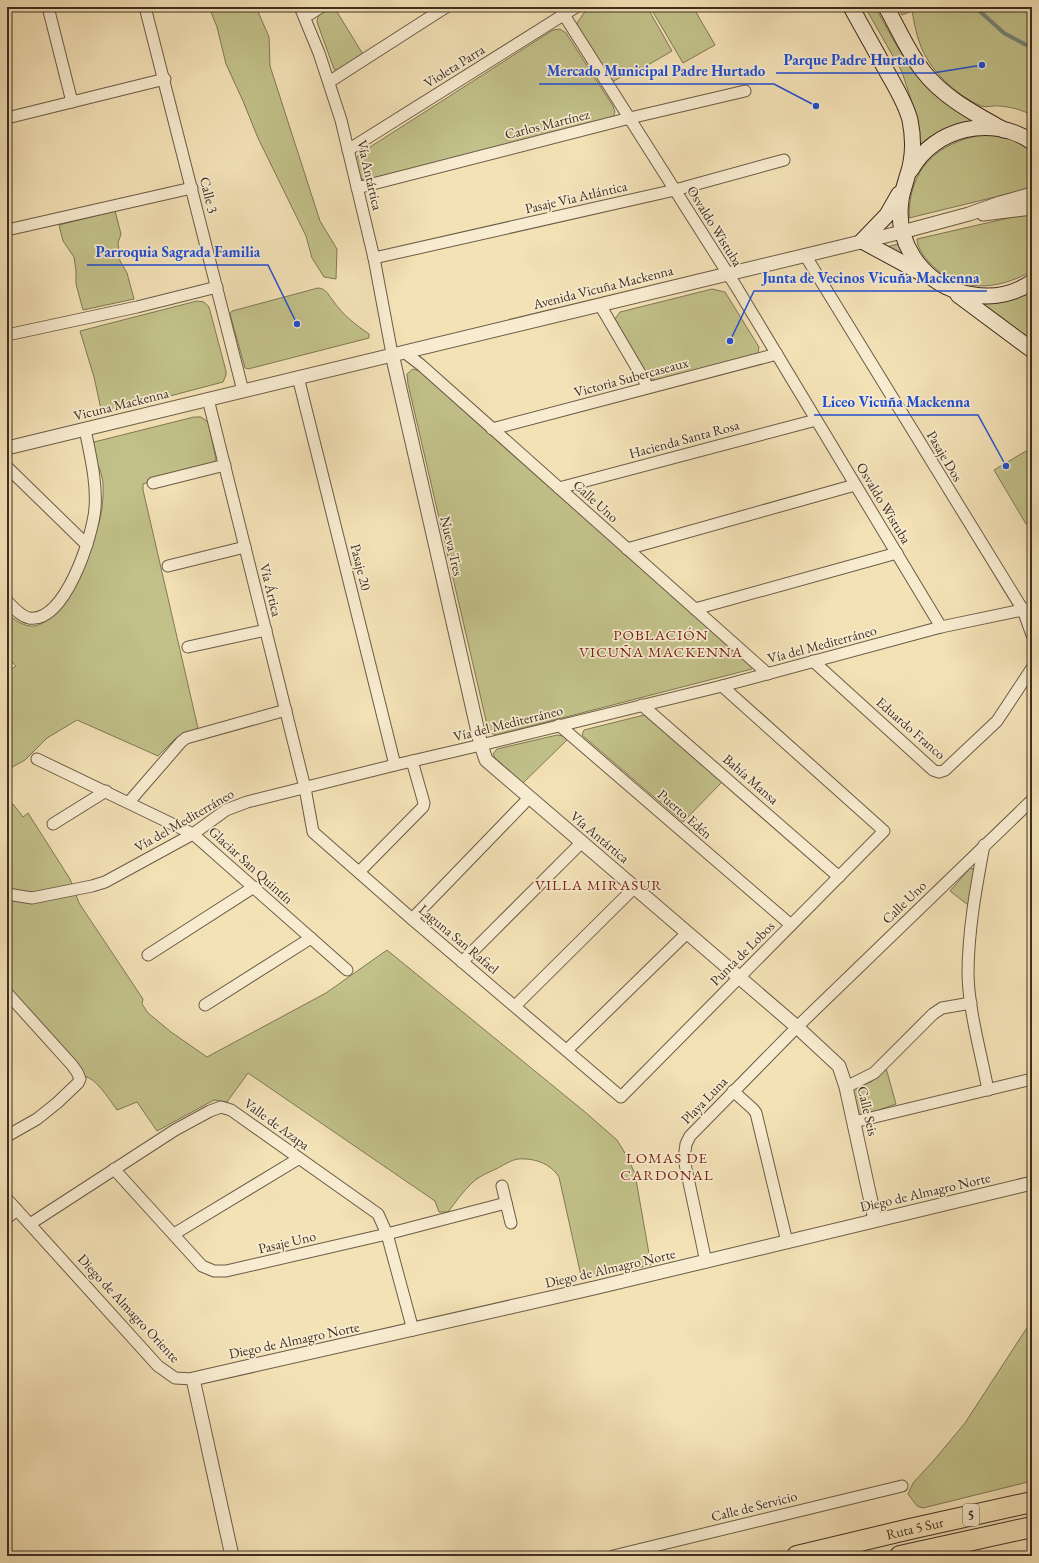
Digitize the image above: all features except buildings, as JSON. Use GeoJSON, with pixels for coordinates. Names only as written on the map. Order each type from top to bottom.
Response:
{"type":"FeatureCollection","features":[{"type":"Feature","properties":{"kind":"highway"},"geometry":{"type":"LineString","coordinates":[[910,1528],[1032,1492]]}},
{"type":"Feature","properties":{"kind":"highway","name":"Ruta 5 Sur"},"geometry":{"type":"LineString","coordinates":[[797,1556],[910,1528],[1032,1502]]}},
{"type":"Feature","properties":{"kind":"highway","name":"Ruta 5 Sur"},"geometry":{"type":"LineString","coordinates":[[900,1556],[1032,1527]]}},
{"type":"Feature","properties":{"kind":"highway"},"geometry":{"type":"LineString","coordinates":[[911,1556],[1032,1537]]}},
{"type":"Feature","properties":{"kind":"main road"},"geometry":{"type":"LineString","coordinates":[[851,7],[907,110],[913,144],[912,156],[905,182],[900,214],[902,232],[914,258],[921,268],[933,279]]}},
{"type":"Feature","properties":{"kind":"main road"},"geometry":{"type":"LineString","coordinates":[[886,7],[917,61],[931,80],[952,100],[1004,130],[1030,140]]}},
{"type":"Feature","properties":{"kind":"main road"},"geometry":{"type":"LineString","coordinates":[[1004,130],[979,127],[954,133],[942,138],[922,155],[887,215],[862,241],[951,289],[1032,350]]}},
{"type":"Feature","properties":{"kind":"main road"},"geometry":{"type":"LineString","coordinates":[[951,289],[973,296],[991,297],[1009,294],[1026,287],[1032,282]]}},
{"type":"Feature","properties":{"kind":"street"},"geometry":{"type":"LineString","coordinates":[[48,7],[72,102]]}},
{"type":"Feature","properties":{"kind":"street","name":"Calle 3"},"geometry":{"type":"LineString","coordinates":[[146,7],[243,391]]}},
{"type":"Feature","properties":{"kind":"street"},"geometry":{"type":"LineString","coordinates":[[302,12],[321,7]]}},
{"type":"Feature","properties":{"kind":"street"},"geometry":{"type":"LineString","coordinates":[[329,82],[446,7]]}},
{"type":"Feature","properties":{"kind":"street","name":"Violeta Parra"},"geometry":{"type":"LineString","coordinates":[[348,150],[561,11],[576,7]]}},
{"type":"Feature","properties":{"kind":"street","name":"Osvaldo Wistuba"},"geometry":{"type":"LineString","coordinates":[[561,11],[728,274],[941,627]]}},
{"type":"Feature","properties":{"kind":"street","name":"Vía Antártica"},"geometry":{"type":"LineString","coordinates":[[302,12],[329,82],[348,150],[398,353]]}},
{"type":"Feature","properties":{"kind":"street"},"geometry":{"type":"LineString","coordinates":[[7,118],[165,80]]}},
{"type":"Feature","properties":{"kind":"street","name":"Carlos Martínez"},"geometry":{"type":"LineString","coordinates":[[357,188],[630,118],[745,91]]}},
{"type":"Feature","properties":{"kind":"street","name":"Pasaje Via Atlántica"},"geometry":{"type":"LineString","coordinates":[[374,258],[675,190],[784,160]]}},
{"type":"Feature","properties":{"kind":"street"},"geometry":{"type":"LineString","coordinates":[[7,230],[192,188]]}},
{"type":"Feature","properties":{"kind":"street","name":"Avenida Vicuña Mackenna"},"geometry":{"type":"LineString","coordinates":[[243,391],[902,232],[969,214],[1032,194]]}},
{"type":"Feature","properties":{"kind":"street","name":"Avenida Vicuña Mackenna"},"geometry":{"type":"LineString","coordinates":[[969,214],[1032,208]]}},
{"type":"Feature","properties":{"kind":"street","name":"Pasaje Dos"},"geometry":{"type":"LineString","coordinates":[[805,255],[1027,609]]}},
{"type":"Feature","properties":{"kind":"street"},"geometry":{"type":"LineString","coordinates":[[7,335],[137,307],[217,287]]}},
{"type":"Feature","properties":{"kind":"street"},"geometry":{"type":"LineString","coordinates":[[600,304],[648,387]]}},
{"type":"Feature","properties":{"kind":"street","name":"Calle Uno"},"geometry":{"type":"LineString","coordinates":[[398,353],[421,365],[768,674]]}},
{"type":"Feature","properties":{"kind":"street","name":"Nueva Tres"},"geometry":{"type":"LineString","coordinates":[[398,353],[481,745]]}},
{"type":"Feature","properties":{"kind":"street","name":"Victoria Subercaseaux"},"geometry":{"type":"LineString","coordinates":[[492,429],[777,354]]}},
{"type":"Feature","properties":{"kind":"street","name":"Pasaje 20"},"geometry":{"type":"LineString","coordinates":[[298,377],[395,765]]}},
{"type":"Feature","properties":{"kind":"street","name":"Vicuna Mackenna"},"geometry":{"type":"LineString","coordinates":[[7,448],[243,391]]}},
{"type":"Feature","properties":{"kind":"street","name":"Vía Ártica"},"geometry":{"type":"LineString","coordinates":[[208,399],[305,788]]}},
{"type":"Feature","properties":{"kind":"street","name":"Hacienda Santa Rosa"},"geometry":{"type":"LineString","coordinates":[[559,488],[816,420]]}},
{"type":"Feature","properties":{"kind":"street"},"geometry":{"type":"LineString","coordinates":[[7,601],[22,615],[28,618],[38,617],[52,610],[58,605],[68,590],[87,545],[94,519],[96,486],[85,429]]}},
{"type":"Feature","properties":{"kind":"street"},"geometry":{"type":"LineString","coordinates":[[153,483],[225,465]]}},
{"type":"Feature","properties":{"kind":"street"},"geometry":{"type":"LineString","coordinates":[[7,467],[87,545]]}},
{"type":"Feature","properties":{"kind":"street"},"geometry":{"type":"LineString","coordinates":[[627,548],[855,484]]}},
{"type":"Feature","properties":{"kind":"street"},"geometry":{"type":"LineString","coordinates":[[168,566],[245,547]]}},
{"type":"Feature","properties":{"kind":"street"},"geometry":{"type":"LineString","coordinates":[[695,609],[897,553]]}},
{"type":"Feature","properties":{"kind":"street"},"geometry":{"type":"LineString","coordinates":[[1027,609],[1032,635]]}},
{"type":"Feature","properties":{"kind":"street","name":"Vía del Mediterráneo"},"geometry":{"type":"LineString","coordinates":[[7,894],[28,899],[49,896],[92,886],[119,875],[193,834],[235,805],[722,686],[941,627],[1027,609]]}},
{"type":"Feature","properties":{"kind":"street"},"geometry":{"type":"LineString","coordinates":[[188,647],[266,630]]}},
{"type":"Feature","properties":{"kind":"street","name":"Eduardo Franco"},"geometry":{"type":"LineString","coordinates":[[813,661],[933,770],[938,772],[945,770],[997,721],[1032,668]]}},
{"type":"Feature","properties":{"kind":"street","name":"Punta de Lobos"},"geometry":{"type":"LineString","coordinates":[[621,1097],[884,831],[722,686]]}},
{"type":"Feature","properties":{"kind":"street","name":"Bahía Mansa"},"geometry":{"type":"LineString","coordinates":[[642,705],[839,877]]}},
{"type":"Feature","properties":{"kind":"street"},"geometry":{"type":"LineString","coordinates":[[129,802],[186,738],[286,710]]}},
{"type":"Feature","properties":{"kind":"street","name":"Puerto Edén"},"geometry":{"type":"LineString","coordinates":[[559,725],[791,925]]}},
{"type":"Feature","properties":{"kind":"street","name":"Vía Antártica"},"geometry":{"type":"LineString","coordinates":[[481,745],[488,764],[635,887],[797,1027]]}},
{"type":"Feature","properties":{"kind":"street","name":"Glaciar San Quintín"},"geometry":{"type":"LineString","coordinates":[[37,759],[193,834],[347,970]]}},
{"type":"Feature","properties":{"kind":"street"},"geometry":{"type":"LineString","coordinates":[[359,872],[423,807],[424,803],[412,761]]}},
{"type":"Feature","properties":{"kind":"street","name":"Laguna San Rafael"},"geometry":{"type":"LineString","coordinates":[[305,788],[313,832],[412,919],[621,1097]]}},
{"type":"Feature","properties":{"kind":"street"},"geometry":{"type":"LineString","coordinates":[[53,824],[106,791]]}},
{"type":"Feature","properties":{"kind":"street"},"geometry":{"type":"LineString","coordinates":[[412,919],[529,798]]}},
{"type":"Feature","properties":{"kind":"street","name":"Calle Uno"},"geometry":{"type":"LineString","coordinates":[[797,1027],[1032,800]]}},
{"type":"Feature","properties":{"kind":"street"},"geometry":{"type":"LineString","coordinates":[[462,962],[582,842]]}},
{"type":"Feature","properties":{"kind":"street"},"geometry":{"type":"LineString","coordinates":[[984,845],[975,894],[969,947],[968,976],[971,1003],[988,1090]]}},
{"type":"Feature","properties":{"kind":"street"},"geometry":{"type":"LineString","coordinates":[[148,955],[254,887]]}},
{"type":"Feature","properties":{"kind":"street"},"geometry":{"type":"LineString","coordinates":[[515,1006],[635,887]]}},
{"type":"Feature","properties":{"kind":"street"},"geometry":{"type":"LineString","coordinates":[[567,1050],[687,933]]}},
{"type":"Feature","properties":{"kind":"street"},"geometry":{"type":"LineString","coordinates":[[205,1005],[311,938]]}},
{"type":"Feature","properties":{"kind":"street"},"geometry":{"type":"LineString","coordinates":[[7,993],[78,1072],[80,1079],[78,1083],[57,1103],[37,1119],[7,1136]]}},
{"type":"Feature","properties":{"kind":"street"},"geometry":{"type":"LineString","coordinates":[[846,1087],[874,1073],[933,1014],[942,1008],[971,1003]]}},
{"type":"Feature","properties":{"kind":"street","name":"Calle Seis"},"geometry":{"type":"LineString","coordinates":[[797,1027],[839,1066],[846,1087],[875,1220]]}},
{"type":"Feature","properties":{"kind":"street","name":"Playa Luna"},"geometry":{"type":"LineString","coordinates":[[706,1262],[684,1159],[684,1152],[688,1140],[695,1130],[797,1027]]}},
{"type":"Feature","properties":{"kind":"street"},"geometry":{"type":"LineString","coordinates":[[854,1122],[1032,1079]]}},
{"type":"Feature","properties":{"kind":"street"},"geometry":{"type":"LineString","coordinates":[[733,1091],[756,1113],[787,1242]]}},
{"type":"Feature","properties":{"kind":"street","name":"Valle de Azapa"},"geometry":{"type":"LineString","coordinates":[[30,1224],[175,1130],[210,1111],[221,1107],[231,1110],[298,1159],[378,1214],[387,1234],[413,1330]]}},
{"type":"Feature","properties":{"kind":"street"},"geometry":{"type":"LineString","coordinates":[[174,1234],[298,1159]]}},
{"type":"Feature","properties":{"kind":"street","name":"Pasaje Uno"},"geometry":{"type":"LineString","coordinates":[[114,1169],[202,1266],[214,1271],[226,1271],[387,1234],[506,1203]]}},
{"type":"Feature","properties":{"kind":"street","name":"Diego de Almagro Norte"},"geometry":{"type":"LineString","coordinates":[[193,1379],[706,1262],[1032,1183]]}},
{"type":"Feature","properties":{"kind":"street"},"geometry":{"type":"LineString","coordinates":[[502,1186],[510,1223]]}},
{"type":"Feature","properties":{"kind":"street","name":"Diego de Almagro Oriente"},"geometry":{"type":"LineString","coordinates":[[7,1199],[158,1366],[175,1378],[193,1379]]}},
{"type":"Feature","properties":{"kind":"street"},"geometry":{"type":"LineString","coordinates":[[7,1218],[17,1210]]}},
{"type":"Feature","properties":{"kind":"street"},"geometry":{"type":"LineString","coordinates":[[193,1379],[232,1556]]}},
{"type":"Feature","properties":{"kind":"street","name":"Calle de Servicio"},"geometry":{"type":"LineString","coordinates":[[612,1556],[902,1486]]}},
{"type":"Feature","properties":{"kind":"shaded area"},"geometry":{"type":"Polygon","coordinates":[[[209,7],[256,7],[269,37],[270,66],[320,221],[337,249],[336,279],[324,277],[312,258],[306,236],[258,138],[226,64],[217,27],[209,7]]]}},
{"type":"Feature","properties":{"kind":"shaded area"},"geometry":{"type":"Polygon","coordinates":[[[334,7],[364,56],[338,71],[334,69],[317,22],[318,16],[323,11],[334,7]]]}},
{"type":"Feature","properties":{"kind":"shaded area"},"geometry":{"type":"Polygon","coordinates":[[[592,7],[647,7],[672,51],[641,69],[639,67],[612,82],[580,32],[577,23],[584,13],[592,7]]]}},
{"type":"Feature","properties":{"kind":"shaded area"},"geometry":{"type":"Polygon","coordinates":[[[650,7],[693,7],[715,45],[683,63],[650,7]]]}},
{"type":"Feature","properties":{"kind":"shaded area"},"geometry":{"type":"Polygon","coordinates":[[[865,7],[875,7],[908,64],[925,85],[943,102],[974,122],[920,148],[916,115],[902,72],[865,7]]]}},
{"type":"Feature","properties":{"kind":"shaded area"},"geometry":{"type":"Polygon","coordinates":[[[898,7],[1032,7],[1032,115],[1008,107],[981,106],[962,95],[944,81],[924,54],[917,36],[912,11],[902,15],[898,7]]]}},
{"type":"Feature","properties":{"kind":"shaded area"},"geometry":{"type":"Polygon","coordinates":[[[560,29],[566,33],[613,106],[615,112],[613,117],[368,183],[360,178],[356,159],[359,154],[553,30],[560,29]]]}},
{"type":"Feature","properties":{"kind":"shaded area"},"geometry":{"type":"Polygon","coordinates":[[[981,135],[1008,138],[1032,148],[1032,188],[909,218],[910,201],[914,186],[920,173],[928,162],[938,152],[950,145],[981,135]]]}},
{"type":"Feature","properties":{"kind":"shaded area"},"geometry":{"type":"Polygon","coordinates":[[[115,211],[121,234],[118,243],[120,261],[127,273],[134,299],[83,310],[76,284],[74,257],[63,241],[59,225],[115,211]]]}},
{"type":"Feature","properties":{"kind":"shaded area"},"geometry":{"type":"Polygon","coordinates":[[[1032,215],[1032,271],[1005,283],[978,286],[965,284],[952,279],[940,272],[928,261],[917,242],[917,239],[1017,216],[1032,215]]]}},
{"type":"Feature","properties":{"kind":"shaded area"},"geometry":{"type":"Polygon","coordinates":[[[902,243],[911,262],[886,247],[902,243]]]}},
{"type":"Feature","properties":{"kind":"shaded area"},"geometry":{"type":"Polygon","coordinates":[[[318,288],[325,291],[346,315],[369,334],[369,338],[248,369],[245,368],[230,314],[232,311],[318,288]]]}},
{"type":"Feature","properties":{"kind":"shaded area"},"geometry":{"type":"Polygon","coordinates":[[[712,289],[725,292],[759,347],[758,353],[657,381],[649,378],[615,319],[620,312],[712,289]]]}},
{"type":"Feature","properties":{"kind":"shaded area"},"geometry":{"type":"Polygon","coordinates":[[[1032,289],[1032,341],[994,312],[978,303],[1032,289]]]}},
{"type":"Feature","properties":{"kind":"shaded area"},"geometry":{"type":"Polygon","coordinates":[[[197,301],[204,302],[209,307],[226,371],[223,382],[102,414],[94,377],[80,331],[197,301]]]}},
{"type":"Feature","properties":{"kind":"shaded area"},"geometry":{"type":"Polygon","coordinates":[[[413,369],[419,371],[752,666],[752,669],[496,735],[491,733],[488,729],[408,384],[407,374],[413,369]]]}},
{"type":"Feature","properties":{"kind":"shaded area"},"geometry":{"type":"Polygon","coordinates":[[[194,417],[201,417],[208,422],[216,459],[211,465],[143,484],[143,490],[198,728],[176,738],[158,756],[77,720],[47,738],[25,760],[7,770],[7,672],[16,666],[7,657],[7,614],[20,623],[30,626],[34,626],[45,621],[57,610],[78,576],[94,537],[102,508],[103,481],[93,451],[94,442],[194,417]]]}},
{"type":"Feature","properties":{"kind":"shaded area"},"geometry":{"type":"Polygon","coordinates":[[[1026,451],[1032,461],[1032,521],[1026,524],[994,470],[1026,451]]]}},
{"type":"Feature","properties":{"kind":"shaded area"},"geometry":{"type":"Polygon","coordinates":[[[644,715],[723,781],[683,822],[582,735],[584,730],[644,715]]]}},
{"type":"Feature","properties":{"kind":"shaded area"},"geometry":{"type":"Polygon","coordinates":[[[557,735],[564,736],[567,740],[523,783],[495,758],[493,754],[497,749],[557,735]]]}},
{"type":"Feature","properties":{"kind":"shaded area"},"geometry":{"type":"Polygon","coordinates":[[[13,804],[23,817],[28,813],[70,879],[79,903],[143,999],[142,1004],[148,1013],[171,1032],[207,1057],[326,993],[387,950],[585,1112],[617,1140],[628,1158],[635,1174],[651,1265],[582,1280],[559,1177],[551,1168],[541,1162],[530,1159],[518,1159],[483,1175],[474,1181],[462,1193],[448,1212],[439,1212],[435,1201],[248,1073],[227,1102],[214,1100],[157,1131],[137,1102],[117,1110],[99,1086],[86,1077],[7,988],[7,808],[13,804]]]}},
{"type":"Feature","properties":{"kind":"shaded area"},"geometry":{"type":"Polygon","coordinates":[[[970,868],[974,869],[974,872],[968,905],[950,891],[970,868]]]}},
{"type":"Feature","properties":{"kind":"shaded area"},"geometry":{"type":"Polygon","coordinates":[[[886,1068],[896,1104],[861,1116],[857,1114],[853,1089],[871,1082],[886,1068]]]}},
{"type":"Feature","properties":{"kind":"shaded area"},"geometry":{"type":"Polygon","coordinates":[[[1032,1320],[1032,1481],[923,1508],[917,1506],[908,1494],[913,1483],[965,1423],[1032,1320]]]}},
{"type":"Feature","properties":{"kind":"waterway"},"geometry":{"type":"LineString","coordinates":[[975,7],[1004,33],[1032,48]]}},
{"type":"Feature","properties":{"kind":"place","name":"Parque Padre Hurtado"},"geometry":{"type":"Point","coordinates":[982,65]}},
{"type":"Feature","properties":{"kind":"place","name":"Mercado Municipal Padre Hurtado"},"geometry":{"type":"Point","coordinates":[816,106]}},
{"type":"Feature","properties":{"kind":"place","name":"Parroquia Sagrada Familia"},"geometry":{"type":"Point","coordinates":[297,324]}},
{"type":"Feature","properties":{"kind":"place","name":"Junta de Vecinos Vicuña Mackenna"},"geometry":{"type":"Point","coordinates":[730,341]}},
{"type":"Feature","properties":{"kind":"place","name":"Liceo Vicuña Mackenna"},"geometry":{"type":"Point","coordinates":[1006,466]}},
{"type":"Feature","properties":{"kind":"district","name":"POBLACIÓN VICUÑA MACKENNA"},"geometry":{"type":"Point","coordinates":[661,642]}},
{"type":"Feature","properties":{"kind":"district","name":"VILLA MIRASUR"},"geometry":{"type":"Point","coordinates":[599,884]}},
{"type":"Feature","properties":{"kind":"district","name":"LOMAS DE CARDONAL"},"geometry":{"type":"Point","coordinates":[667,1166]}}]}
